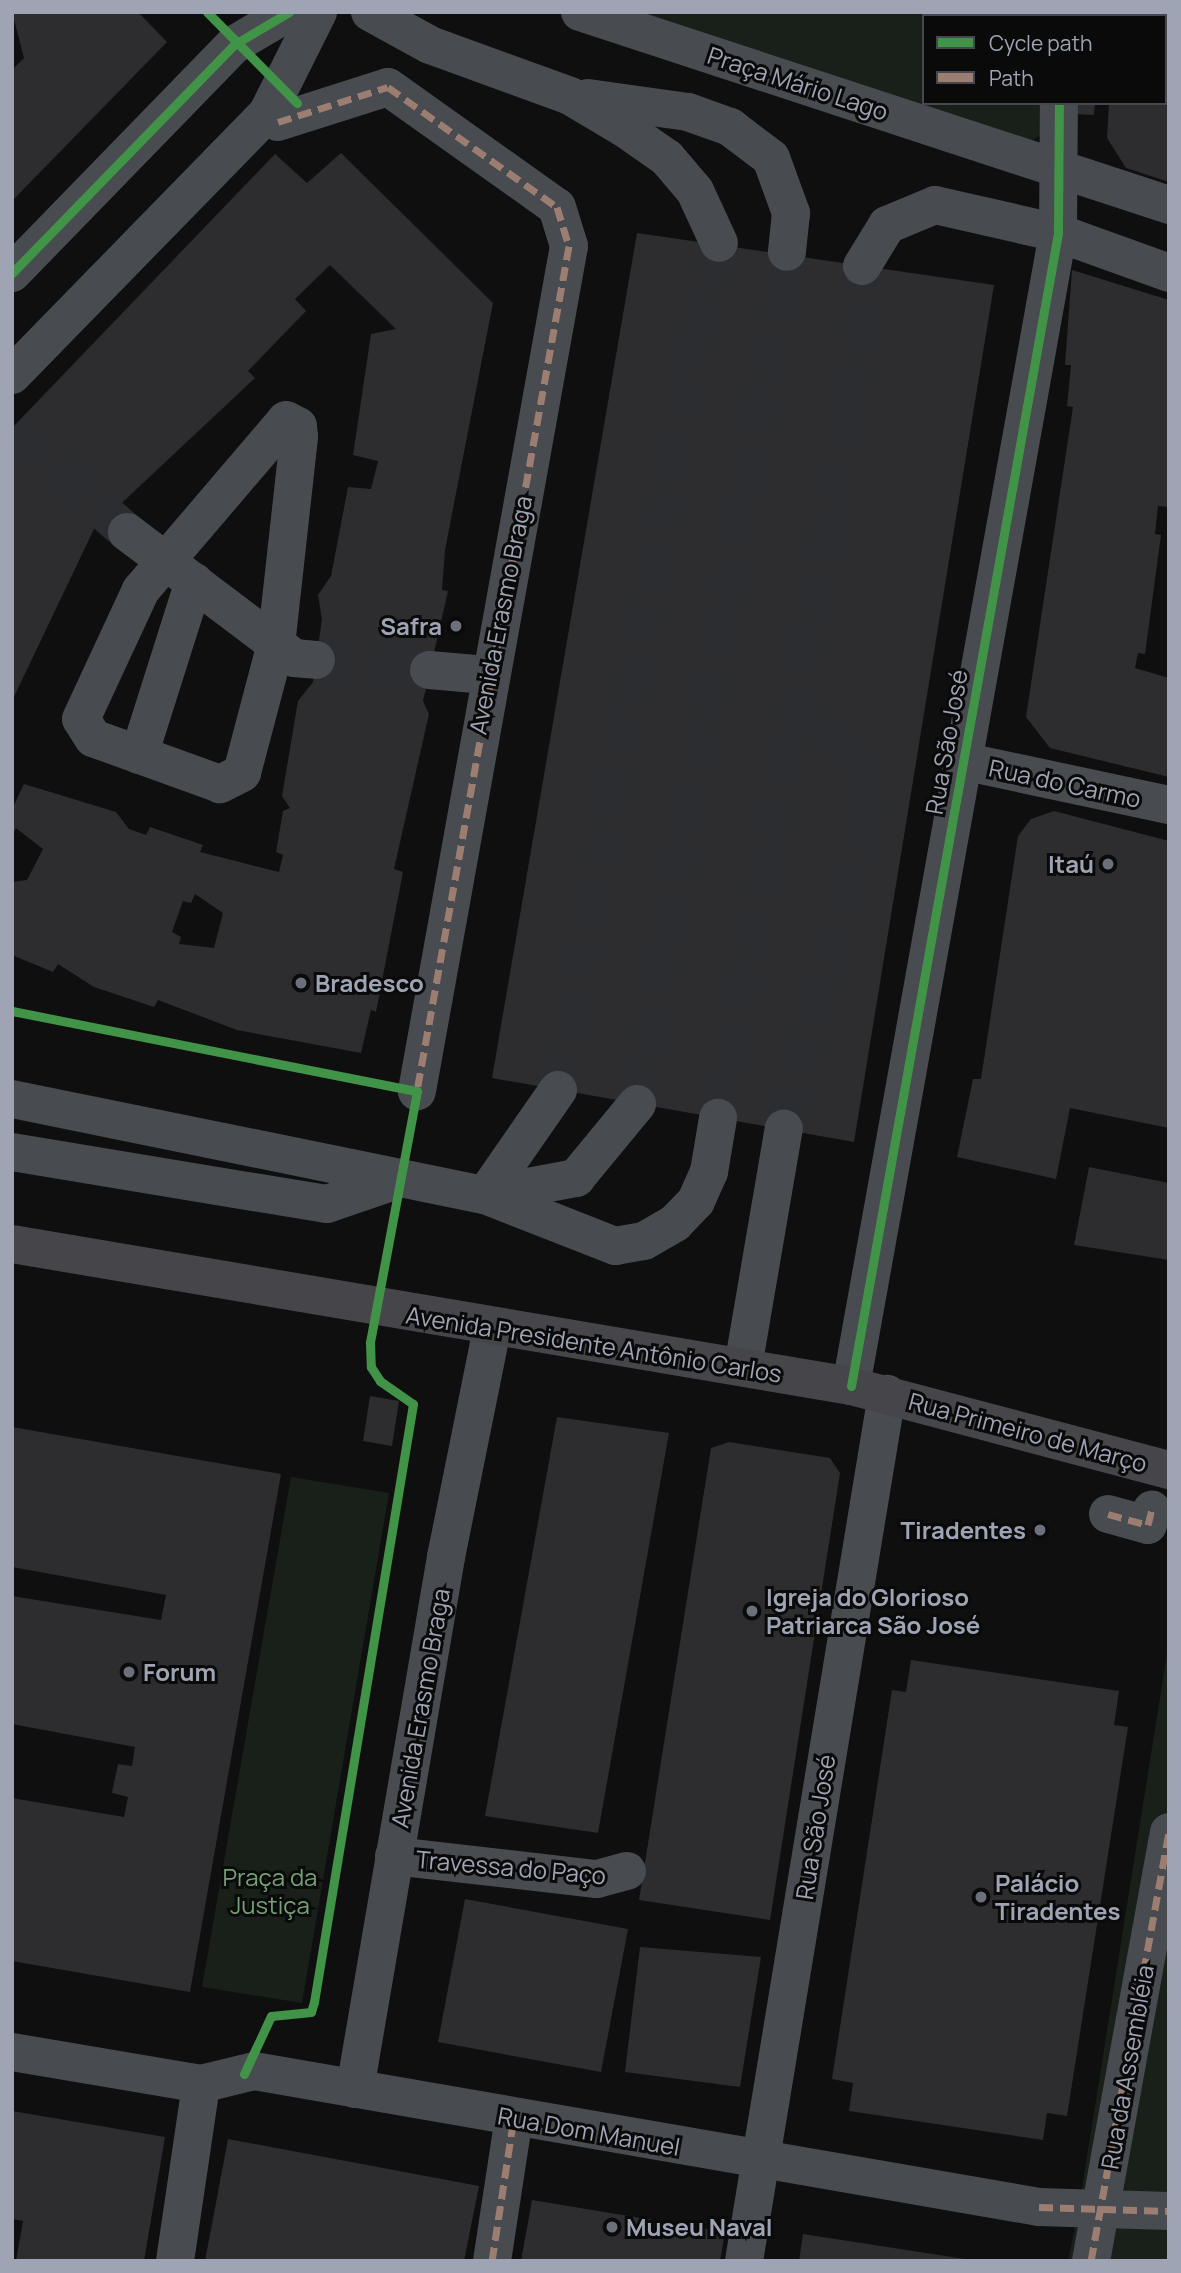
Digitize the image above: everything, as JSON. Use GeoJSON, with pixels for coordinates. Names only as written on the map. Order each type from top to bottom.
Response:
{"type":"FeatureCollection","features":[{"type":"Feature","properties":{"kind":"main road","name":"Avenida Presidente Antônio Carlos"},"geometry":{"type":"LineString","coordinates":[[12,1244],[492,1329],[743,1367],[869,1390]]}},
{"type":"Feature","properties":{"kind":"main road","name":"Rua Primeiro de Março"},"geometry":{"type":"LineString","coordinates":[[869,1390],[1169,1470]]}},
{"type":"Feature","properties":{"kind":"street"},"geometry":{"type":"LineString","coordinates":[[12,273],[235,44],[289,12]]}},
{"type":"Feature","properties":{"kind":"street"},"geometry":{"type":"LineString","coordinates":[[12,375],[267,114],[318,12]]}},
{"type":"Feature","properties":{"kind":"street"},"geometry":{"type":"LineString","coordinates":[[370,12],[430,45],[570,96],[688,112],[730,127],[771,158],[786,187],[787,252]]}},
{"type":"Feature","properties":{"kind":"street","name":"Praça Mário Lago"},"geometry":{"type":"LineString","coordinates":[[580,12],[1169,205]]}},
{"type":"Feature","properties":{"kind":"street","name":"Avenida Erasmo Braga"},"geometry":{"type":"LineString","coordinates":[[278,122],[388,87],[557,207],[564,221],[567,272],[487,675],[417,1091]]}},
{"type":"Feature","properties":{"kind":"street"},"geometry":{"type":"LineString","coordinates":[[570,96],[667,158],[695,191],[719,243]]}},
{"type":"Feature","properties":{"kind":"street","name":"Rua São José"},"geometry":{"type":"LineString","coordinates":[[744,2261],[761,2162],[869,1390],[962,761],[1058,233],[1055,167],[1059,105]]}},
{"type":"Feature","properties":{"kind":"street"},"geometry":{"type":"LineString","coordinates":[[862,267],[887,225],[935,205],[1058,233],[1169,273]]}},
{"type":"Feature","properties":{"kind":"street"},"geometry":{"type":"LineString","coordinates":[[139,755],[179,571],[286,420],[293,421],[299,438],[276,644],[235,779],[220,784],[139,755],[93,738],[81,719],[142,590],[179,571]]}},
{"type":"Feature","properties":{"kind":"street"},"geometry":{"type":"LineString","coordinates":[[127,532],[294,658],[316,660]]}},
{"type":"Feature","properties":{"kind":"street"},"geometry":{"type":"LineString","coordinates":[[429,670],[487,675]]}},
{"type":"Feature","properties":{"kind":"street","name":"Rua do Carmo"},"geometry":{"type":"LineString","coordinates":[[962,761],[1169,805]]}},
{"type":"Feature","properties":{"kind":"street"},"geometry":{"type":"LineString","coordinates":[[485,1195],[558,1090]]}},
{"type":"Feature","properties":{"kind":"street"},"geometry":{"type":"LineString","coordinates":[[12,1100],[325,1158],[400,1179],[485,1195],[615,1246],[644,1241],[675,1223],[696,1200],[709,1172],[718,1118]]}},
{"type":"Feature","properties":{"kind":"street"},"geometry":{"type":"LineString","coordinates":[[485,1195],[576,1178],[637,1104]]}},
{"type":"Feature","properties":{"kind":"street"},"geometry":{"type":"LineString","coordinates":[[743,1367],[784,1128]]}},
{"type":"Feature","properties":{"kind":"street"},"geometry":{"type":"LineString","coordinates":[[12,1152],[327,1205],[400,1179]]}},
{"type":"Feature","properties":{"kind":"street","name":"Avenida Erasmo Braga"},"geometry":{"type":"LineString","coordinates":[[355,2089],[394,1856],[492,1329]]}},
{"type":"Feature","properties":{"kind":"street"},"geometry":{"type":"LineString","coordinates":[[1108,1514],[1148,1525],[1152,1509]]}},
{"type":"Feature","properties":{"kind":"street","name":"Rua da Assembléia"},"geometry":{"type":"LineString","coordinates":[[1091,2261],[1169,1832]]}},
{"type":"Feature","properties":{"kind":"street","name":"Travessa do Paço"},"geometry":{"type":"LineString","coordinates":[[394,1856],[597,1879],[626,1871]]}},
{"type":"Feature","properties":{"kind":"street","name":"Rua Dom Manuel"},"geometry":{"type":"LineString","coordinates":[[12,2052],[201,2084],[254,2071],[761,2162],[1039,2207],[1101,2204],[1169,2211]]}},
{"type":"Feature","properties":{"kind":"street"},"geometry":{"type":"LineString","coordinates":[[176,2261],[201,2084]]}},
{"type":"Feature","properties":{"kind":"street"},"geometry":{"type":"LineString","coordinates":[[492,2261],[514,2117]]}},
{"type":"Feature","properties":{"kind":"green space"},"geometry":{"type":"Polygon","coordinates":[[[623,12],[1054,12],[922,14],[922,105],[1048,105],[1044,133],[1028,143],[623,12]]]}},
{"type":"Feature","properties":{"kind":"green space","name":"Praça da Justiça"},"geometry":{"type":"Polygon","coordinates":[[[291,1477],[389,1493],[302,2003],[202,1987],[291,1477]]]}},
{"type":"Feature","properties":{"kind":"green space"},"geometry":{"type":"Polygon","coordinates":[[[1169,1641],[1169,2261],[1068,2261],[1079,2207],[1169,1641]]]}},
{"type":"Feature","properties":{"kind":"building"},"geometry":{"type":"Polygon","coordinates":[[[12,12],[138,12],[167,42],[12,201],[12,70],[24,58],[12,12]]]}},
{"type":"Feature","properties":{"kind":"building"},"geometry":{"type":"Polygon","coordinates":[[[1118,12],[1169,12],[1169,182],[1126,168],[1107,138],[1109,105],[1167,105],[1167,14],[1118,12]]]}},
{"type":"Feature","properties":{"kind":"building"},"geometry":{"type":"Polygon","coordinates":[[[1074,105],[1095,105],[1094,115],[1074,114],[1074,105]]]}},
{"type":"Feature","properties":{"kind":"building"},"geometry":{"type":"Polygon","coordinates":[[[341,153],[493,303],[445,550],[442,590],[448,591],[423,701],[429,714],[394,869],[403,872],[376,1012],[371,1010],[361,1053],[237,1030],[158,1000],[154,1007],[94,987],[58,964],[53,972],[12,955],[12,882],[27,880],[43,849],[16,828],[12,836],[12,809],[24,784],[116,812],[129,829],[146,835],[150,827],[203,845],[200,852],[279,872],[283,855],[276,852],[283,811],[290,808],[282,796],[298,701],[313,682],[322,619],[318,595],[331,576],[348,487],[371,489],[378,461],[353,455],[371,334],[396,329],[330,265],[295,299],[306,311],[248,371],[255,378],[94,529],[12,701],[12,428],[275,154],[307,183],[341,153]],[[195,894],[191,903],[183,901],[172,932],[181,937],[179,944],[214,948],[223,913],[195,894]]]}},
{"type":"Feature","properties":{"kind":"building"},"geometry":{"type":"Polygon","coordinates":[[[637,233],[994,285],[854,1142],[492,1078],[637,233]]]}},
{"type":"Feature","properties":{"kind":"building"},"geometry":{"type":"Polygon","coordinates":[[[1072,270],[1169,300],[1169,507],[1158,506],[1155,534],[1161,535],[1145,654],[1138,653],[1135,668],[1169,678],[1169,777],[1050,748],[1026,717],[1073,407],[1067,406],[1071,365],[1065,365],[1072,270]]]}},
{"type":"Feature","properties":{"kind":"building"},"geometry":{"type":"Polygon","coordinates":[[[1054,811],[1169,841],[1169,1128],[1070,1108],[1056,1179],[957,1157],[973,1079],[981,1079],[1018,836],[1031,819],[1054,811]]]}},
{"type":"Feature","properties":{"kind":"building"},"geometry":{"type":"Polygon","coordinates":[[[1089,1167],[1169,1183],[1169,1260],[1074,1245],[1089,1167]]]}},
{"type":"Feature","properties":{"kind":"building"},"geometry":{"type":"Polygon","coordinates":[[[370,1396],[399,1401],[392,1446],[363,1441],[370,1396]]]}},
{"type":"Feature","properties":{"kind":"building"},"geometry":{"type":"Polygon","coordinates":[[[557,1417],[669,1433],[598,1833],[485,1816],[557,1417]]]}},
{"type":"Feature","properties":{"kind":"building","name":"Forum"},"geometry":{"type":"Polygon","coordinates":[[[12,1427],[281,1474],[190,1992],[12,1961],[12,1798],[124,1817],[128,1797],[112,1793],[118,1764],[132,1766],[135,1747],[12,1724],[12,1596],[161,1620],[166,1595],[12,1567],[12,1427]]]}},
{"type":"Feature","properties":{"kind":"building","name":"Igreja do Glorioso Patriarca São José"},"geometry":{"type":"Polygon","coordinates":[[[729,1442],[830,1458],[840,1473],[770,1920],[639,1900],[711,1448],[729,1442]]]}},
{"type":"Feature","properties":{"kind":"building","name":"Palácio Tiradentes"},"geometry":{"type":"Polygon","coordinates":[[[911,1660],[1119,1691],[1114,1725],[1128,1727],[1067,2116],[1047,2113],[1043,2140],[849,2111],[853,2083],[832,2079],[892,1690],[906,1692],[911,1660]]]}},
{"type":"Feature","properties":{"kind":"building"},"geometry":{"type":"Polygon","coordinates":[[[465,1899],[628,1929],[601,2072],[438,2042],[465,1899]]]}},
{"type":"Feature","properties":{"kind":"building"},"geometry":{"type":"Polygon","coordinates":[[[640,1947],[761,1957],[740,2087],[625,2072],[640,1947]]]}},
{"type":"Feature","properties":{"kind":"building"},"geometry":{"type":"Polygon","coordinates":[[[12,2111],[165,2137],[144,2261],[16,2261],[23,2221],[12,2219],[12,2111]]]}},
{"type":"Feature","properties":{"kind":"building"},"geometry":{"type":"Polygon","coordinates":[[[228,2139],[479,2186],[464,2261],[205,2261],[228,2139]]]}},
{"type":"Feature","properties":{"kind":"building","name":"Museu Naval"},"geometry":{"type":"Polygon","coordinates":[[[532,2200],[725,2232],[720,2261],[521,2261],[532,2200]]]}},
{"type":"Feature","properties":{"kind":"building"},"geometry":{"type":"Polygon","coordinates":[[[803,2234],[965,2259],[965,2261],[799,2261],[803,2234]]]}},
{"type":"Feature","properties":{"kind":"tunnel"},"geometry":{"type":"LineString","coordinates":[[558,1090],[696,335],[719,243]]}},
{"type":"Feature","properties":{"kind":"tunnel"},"geometry":{"type":"LineString","coordinates":[[637,1104],[787,252]]}},
{"type":"Feature","properties":{"kind":"tunnel"},"geometry":{"type":"LineString","coordinates":[[718,1118],[851,401],[862,266]]}},
{"type":"Feature","properties":{"kind":"tunnel"},"geometry":{"type":"LineString","coordinates":[[12,432],[127,532]]}},
{"type":"Feature","properties":{"kind":"tunnel"},"geometry":{"type":"LineString","coordinates":[[316,660],[429,670]]}},
{"type":"Feature","properties":{"kind":"tunnel"},"geometry":{"type":"LineString","coordinates":[[784,1128],[870,815],[868,773],[846,747],[791,714]]}},
{"type":"Feature","properties":{"kind":"marked path"},"geometry":{"type":"LineString","coordinates":[[278,122],[388,87],[557,207],[569,246],[417,1091]]}},
{"type":"Feature","properties":{"kind":"marked path"},"geometry":{"type":"LineString","coordinates":[[1108,1514],[1148,1525],[1152,1509]]}},
{"type":"Feature","properties":{"kind":"marked path"},"geometry":{"type":"LineString","coordinates":[[1091,2261],[1169,1832]]}},
{"type":"Feature","properties":{"kind":"marked path"},"geometry":{"type":"LineString","coordinates":[[492,2261],[514,2117]]}},
{"type":"Feature","properties":{"kind":"marked path"},"geometry":{"type":"LineString","coordinates":[[1039,2207],[1169,2211]]}},
{"type":"Feature","properties":{"kind":"cycle path"},"geometry":{"type":"LineString","coordinates":[[207,12],[297,103]]}},
{"type":"Feature","properties":{"kind":"cycle path"},"geometry":{"type":"LineString","coordinates":[[12,273],[235,44],[289,12]]}},
{"type":"Feature","properties":{"kind":"cycle path"},"geometry":{"type":"LineString","coordinates":[[851,1386],[1058,233],[1059,105]]}},
{"type":"Feature","properties":{"kind":"cycle path"},"geometry":{"type":"LineString","coordinates":[[12,1011],[417,1091],[370,1343],[371,1367],[380,1381],[413,1404],[314,2002],[311,2012],[271,2016],[244,2074]]}},
{"type":"Feature","properties":{"kind":"place","name":"Safra"},"geometry":{"type":"Point","coordinates":[456,626]}},
{"type":"Feature","properties":{"kind":"place","name":"Itaú"},"geometry":{"type":"Point","coordinates":[1108,864]}},
{"type":"Feature","properties":{"kind":"place","name":"Bradesco"},"geometry":{"type":"Point","coordinates":[301,983]}},
{"type":"Feature","properties":{"kind":"place","name":"Tiradentes"},"geometry":{"type":"Point","coordinates":[1040,1530]}},
{"type":"Feature","properties":{"kind":"place","name":"Igreja do Glorioso Patriarca São José"},"geometry":{"type":"Point","coordinates":[752,1611]}},
{"type":"Feature","properties":{"kind":"place","name":"Forum"},"geometry":{"type":"Point","coordinates":[129,1672]}},
{"type":"Feature","properties":{"kind":"place","name":"Palácio Tiradentes"},"geometry":{"type":"Point","coordinates":[981,1897]}},
{"type":"Feature","properties":{"kind":"place","name":"Museu Naval"},"geometry":{"type":"Point","coordinates":[612,2227]}}]}
